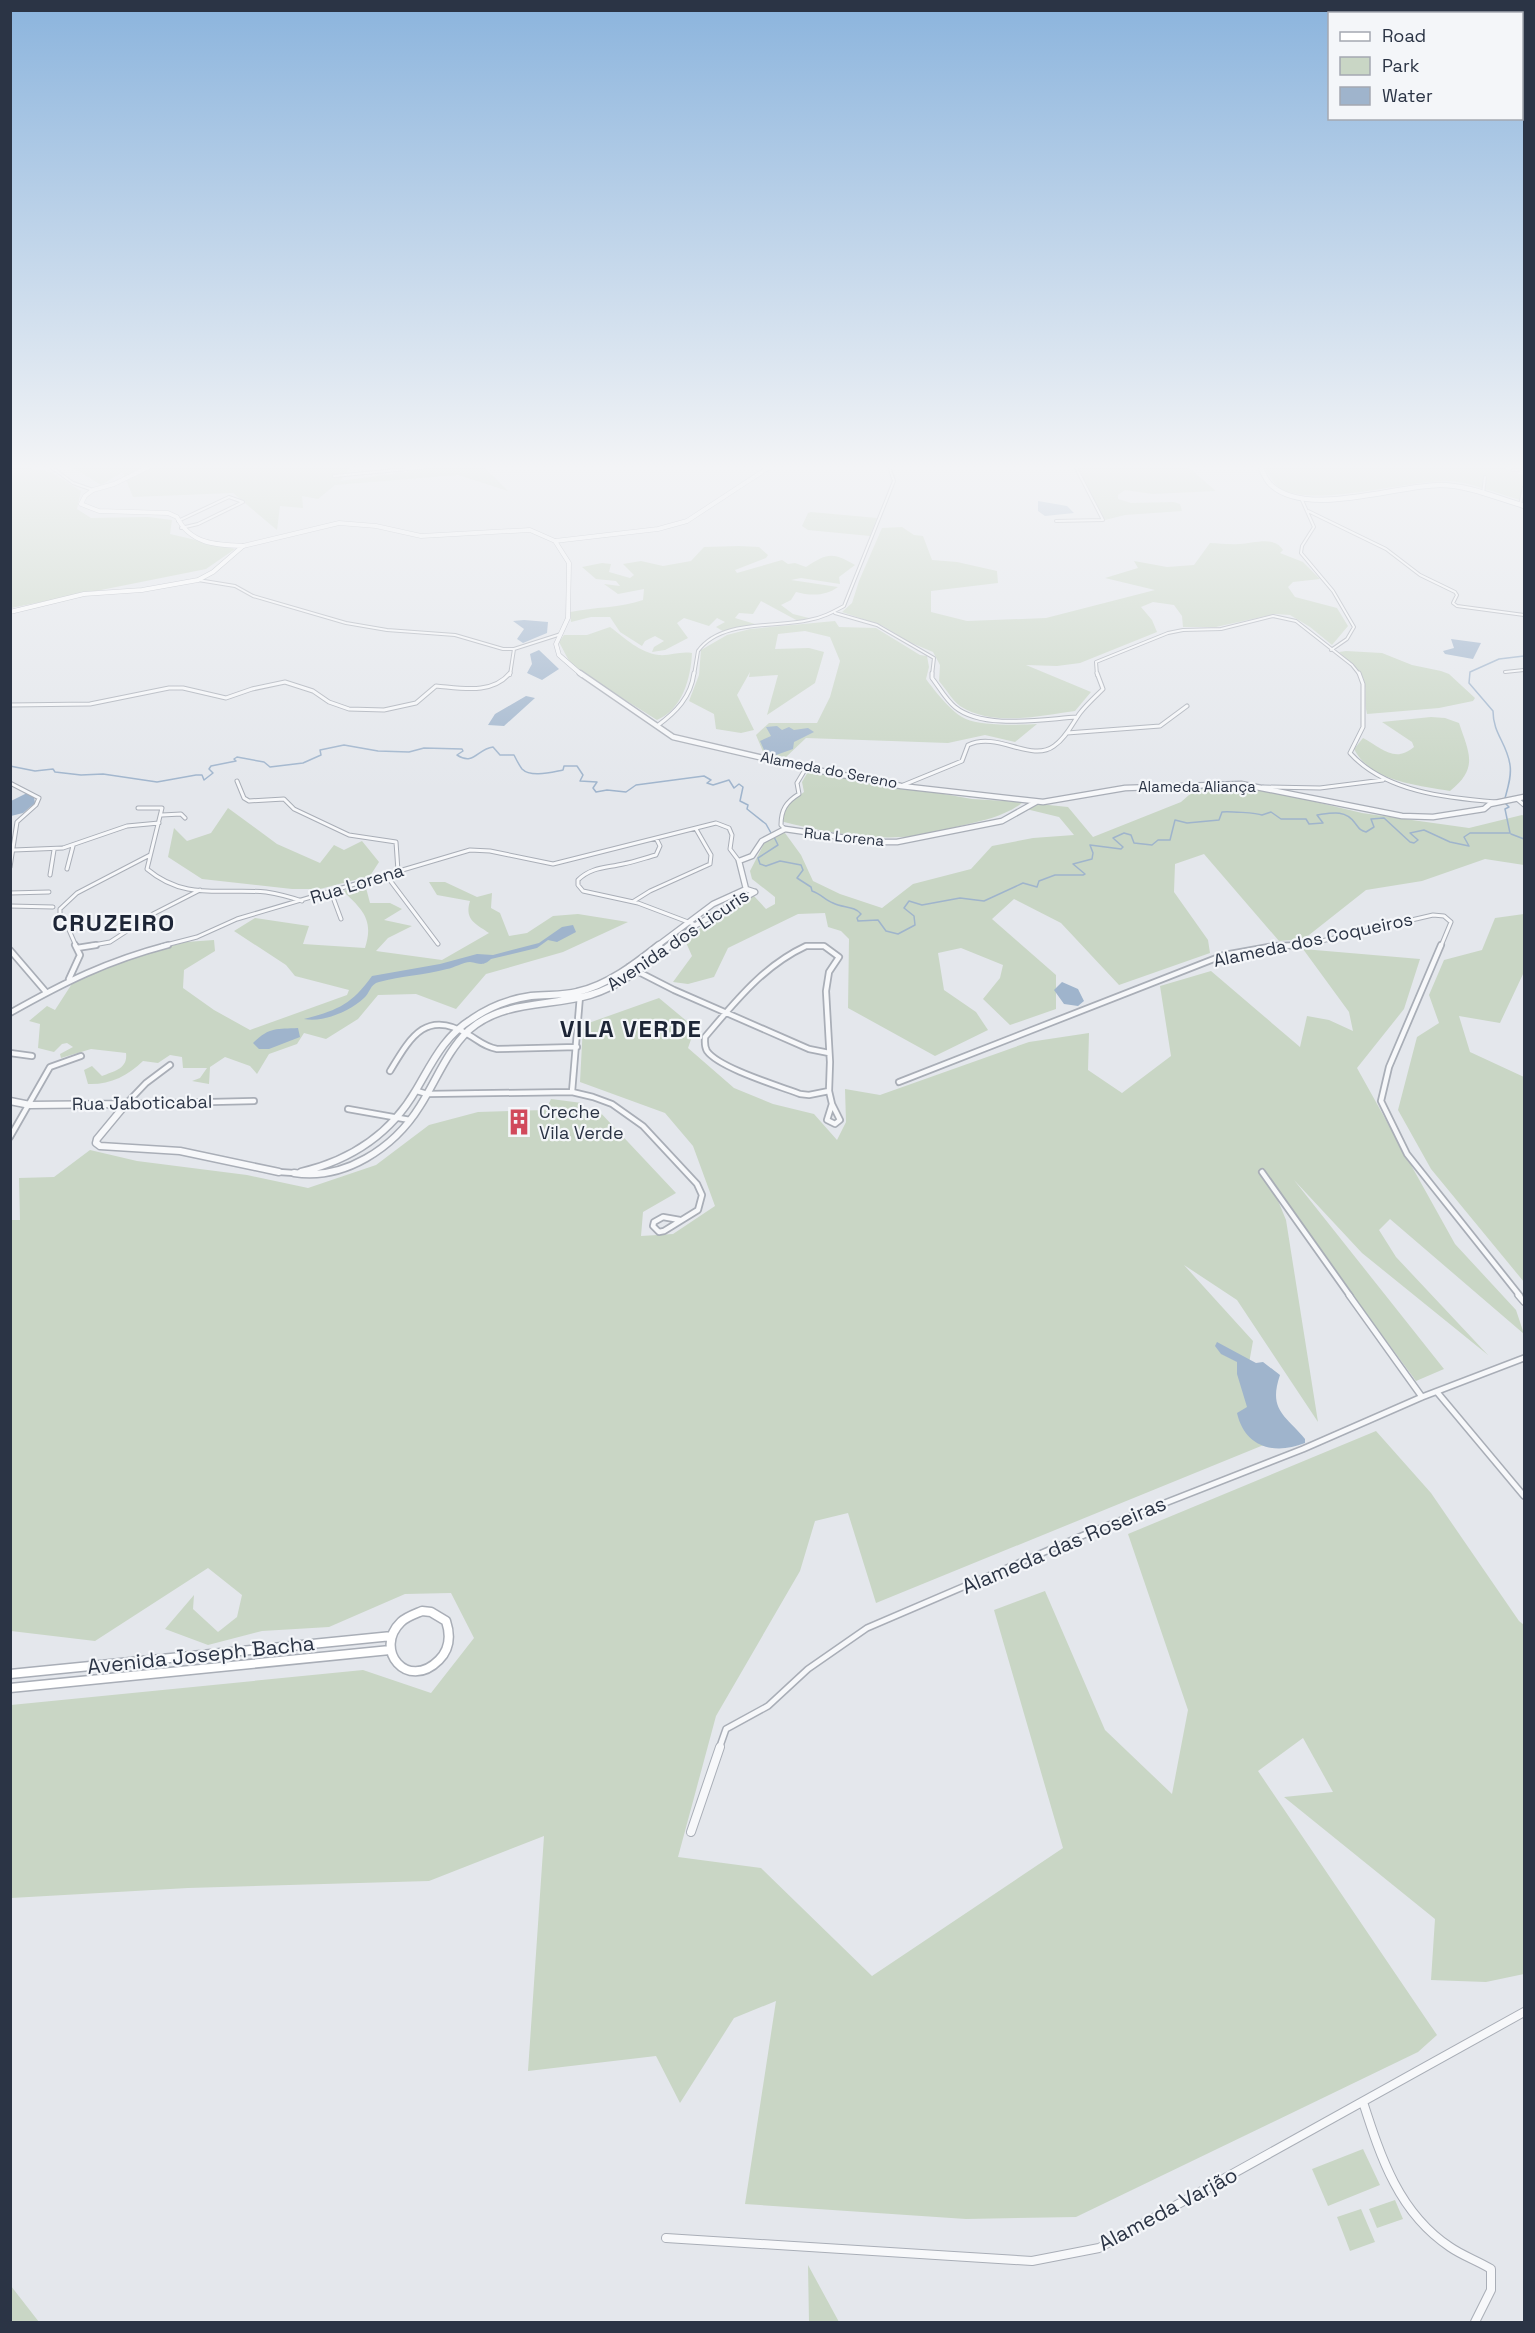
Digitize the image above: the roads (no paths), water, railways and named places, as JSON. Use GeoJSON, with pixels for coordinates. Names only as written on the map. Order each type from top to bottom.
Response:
{"type":"FeatureCollection","features":[{"type":"Feature","properties":{"kind":"main road"},"geometry":{"type":"LineString","coordinates":[[10,612],[90,593],[142,590],[198,580],[211,573]]}},
{"type":"Feature","properties":{"kind":"main road"},"geometry":{"type":"LineString","coordinates":[[431,1612],[446,1621],[450,1639],[447,1649],[434,1666],[415,1672],[398,1666],[390,1650],[392,1636],[404,1619],[412,1614],[431,1612]]}},
{"type":"Feature","properties":{"kind":"main road","name":"Avenida Joseph Bacha"},"geometry":{"type":"LineString","coordinates":[[10,1674],[392,1636]]}},
{"type":"Feature","properties":{"kind":"main road","name":"Avenida Joseph Bacha"},"geometry":{"type":"LineString","coordinates":[[10,1688],[390,1650]]}},
{"type":"Feature","properties":{"kind":"street","name":"Alameda do Sereno"},"geometry":{"type":"LineString","coordinates":[[569,573],[568,618],[556,649],[566,662],[666,733],[681,739],[806,768],[901,786],[956,764],[966,755],[968,745],[979,740],[1036,750],[1047,750],[1053,747],[1103,689],[1095,669],[1096,662],[1168,633],[1183,630],[1221,629],[1273,616],[1296,621],[1352,665],[1363,681],[1363,730],[1350,748],[1350,753],[1366,769],[1383,780],[1472,800],[1502,802]]}},
{"type":"Feature","properties":{"kind":"street"},"geometry":{"type":"LineString","coordinates":[[657,726],[681,708],[695,673],[696,654],[702,645],[741,629],[815,621],[835,613],[847,602],[858,573]]}},
{"type":"Feature","properties":{"kind":"street"},"geometry":{"type":"LineString","coordinates":[[1318,573],[1333,591],[1354,627],[1347,639],[1331,650]]}},
{"type":"Feature","properties":{"kind":"street"},"geometry":{"type":"LineString","coordinates":[[1416,573],[1455,592],[1457,595],[1453,603],[1457,606],[1524,615]]}},
{"type":"Feature","properties":{"kind":"street"},"geometry":{"type":"LineString","coordinates":[[198,580],[235,586],[254,596],[346,623],[387,630],[455,635],[498,648],[514,649],[561,634]]}},
{"type":"Feature","properties":{"kind":"street"},"geometry":{"type":"LineString","coordinates":[[835,613],[876,626],[930,655],[933,658],[932,678],[951,703],[967,715],[986,720],[1005,721],[1077,717]]}},
{"type":"Feature","properties":{"kind":"street"},"geometry":{"type":"LineString","coordinates":[[10,705],[90,704],[169,688],[183,688],[226,698],[252,689],[285,682],[313,691],[329,702],[349,709],[384,710],[416,703],[425,698],[436,686],[475,689],[497,684],[510,675],[514,649]]}},
{"type":"Feature","properties":{"kind":"street"},"geometry":{"type":"LineString","coordinates":[[1504,672],[1524,670]]}},
{"type":"Feature","properties":{"kind":"street"},"geometry":{"type":"LineString","coordinates":[[1067,733],[1160,726],[1187,706]]}},
{"type":"Feature","properties":{"kind":"street"},"geometry":{"type":"LineString","coordinates":[[785,829],[781,825],[782,809],[786,802],[799,794],[797,783],[806,768]]}},
{"type":"Feature","properties":{"kind":"street"},"geometry":{"type":"LineString","coordinates":[[1263,787],[1320,788],[1383,780]]}},
{"type":"Feature","properties":{"kind":"street"},"geometry":{"type":"LineString","coordinates":[[237,781],[244,798],[249,801],[284,799],[294,809],[349,835],[396,842],[398,845],[395,864],[398,871]]}},
{"type":"Feature","properties":{"kind":"street"},"geometry":{"type":"LineString","coordinates":[[10,783],[39,798],[36,805],[17,822],[10,867]]}},
{"type":"Feature","properties":{"kind":"street","name":"Alameda Aliança"},"geometry":{"type":"LineString","coordinates":[[901,786],[1037,801],[1070,798],[1125,788],[1224,784],[1263,787],[1402,816],[1433,817],[1484,809],[1490,804],[1524,797]]}},
{"type":"Feature","properties":{"kind":"street"},"geometry":{"type":"LineString","coordinates":[[1515,800],[1524,805]]}},
{"type":"Feature","properties":{"kind":"street","name":"Rua Lorena"},"geometry":{"type":"LineString","coordinates":[[10,1013],[69,979],[128,955],[197,937],[237,919],[454,854],[478,849],[537,863],[556,864],[716,823],[729,828],[732,836],[730,849],[739,861],[752,856],[762,841],[785,829],[874,842],[897,842],[966,830],[1002,820],[1037,801]]}},
{"type":"Feature","properties":{"kind":"street"},"geometry":{"type":"LineString","coordinates":[[138,808],[160,807],[162,815],[147,869],[162,881],[183,889],[280,894],[302,901]]}},
{"type":"Feature","properties":{"kind":"street"},"geometry":{"type":"LineString","coordinates":[[162,815],[181,814],[185,818]]}},
{"type":"Feature","properties":{"kind":"street"},"geometry":{"type":"LineString","coordinates":[[14,850],[54,850],[73,846],[108,831],[159,823]]}},
{"type":"Feature","properties":{"kind":"street"},"geometry":{"type":"LineString","coordinates":[[634,901],[650,891],[710,864],[711,855],[696,829]]}},
{"type":"Feature","properties":{"kind":"street"},"geometry":{"type":"LineString","coordinates":[[656,838],[660,846],[660,851],[656,855],[621,865],[599,867],[583,875],[578,880],[578,885],[583,891],[634,901],[696,925]]}},
{"type":"Feature","properties":{"kind":"street"},"geometry":{"type":"LineString","coordinates":[[67,869],[73,846]]}},
{"type":"Feature","properties":{"kind":"street"},"geometry":{"type":"LineString","coordinates":[[50,875],[54,850]]}},
{"type":"Feature","properties":{"kind":"street"},"geometry":{"type":"LineString","coordinates":[[60,914],[60,909],[77,893],[150,855]]}},
{"type":"Feature","properties":{"kind":"street"},"geometry":{"type":"LineString","coordinates":[[739,861],[746,889]]}},
{"type":"Feature","properties":{"kind":"street"},"geometry":{"type":"LineString","coordinates":[[386,875],[438,944]]}},
{"type":"Feature","properties":{"kind":"street","name":"Avenida dos Licuris"},"geometry":{"type":"LineString","coordinates":[[279,1172],[313,1177],[328,1174],[350,1166],[380,1149],[411,1120],[428,1094],[451,1050],[480,1022],[514,1008],[580,995],[608,988],[636,971],[696,925],[754,893],[751,889],[746,889],[714,904],[629,967],[580,995],[529,996],[506,1002],[473,1017],[458,1029],[439,1050],[417,1091],[399,1118],[382,1135],[356,1153],[333,1164],[294,1173]]}},
{"type":"Feature","properties":{"kind":"street"},"geometry":{"type":"LineString","coordinates":[[77,948],[110,942],[153,914],[200,890]]}},
{"type":"Feature","properties":{"kind":"street"},"geometry":{"type":"LineString","coordinates":[[10,892],[49,892]]}},
{"type":"Feature","properties":{"kind":"street"},"geometry":{"type":"LineString","coordinates":[[331,892],[341,919]]}},
{"type":"Feature","properties":{"kind":"street"},"geometry":{"type":"LineString","coordinates":[[10,906],[52,907]]}},
{"type":"Feature","properties":{"kind":"street","name":"Alameda dos Coqueiros"},"geometry":{"type":"LineString","coordinates":[[899,1082],[1224,955],[1274,946],[1300,946],[1433,915],[1444,916],[1451,922],[1389,1067],[1381,1101],[1407,1154],[1524,1302]]}},
{"type":"Feature","properties":{"kind":"street"},"geometry":{"type":"LineString","coordinates":[[69,930],[80,955],[69,979]]}},
{"type":"Feature","properties":{"kind":"street"},"geometry":{"type":"LineString","coordinates":[[829,1091],[808,1095],[800,1094],[729,1065],[708,1053],[704,1047],[705,1037],[772,963],[812,944],[822,944],[832,948],[839,957],[829,972],[826,991],[829,1091],[832,1104]]}},
{"type":"Feature","properties":{"kind":"street"},"geometry":{"type":"LineString","coordinates":[[10,950],[46,992]]}},
{"type":"Feature","properties":{"kind":"street"},"geometry":{"type":"LineString","coordinates":[[629,967],[674,990],[809,1049],[829,1053]]}},
{"type":"Feature","properties":{"kind":"street"},"geometry":{"type":"LineString","coordinates":[[572,1092],[578,1047],[580,995]]}},
{"type":"Feature","properties":{"kind":"street"},"geometry":{"type":"LineString","coordinates":[[390,1071],[411,1039],[425,1025],[437,1023],[467,1033],[487,1048],[578,1047]]}},
{"type":"Feature","properties":{"kind":"street"},"geometry":{"type":"LineString","coordinates":[[10,1053],[32,1056]]}},
{"type":"Feature","properties":{"kind":"street"},"geometry":{"type":"LineString","coordinates":[[10,1137],[50,1066],[81,1056]]}},
{"type":"Feature","properties":{"kind":"street"},"geometry":{"type":"LineString","coordinates":[[170,1065],[146,1083],[126,1104],[96,1143],[100,1146],[180,1151],[279,1172]]}},
{"type":"Feature","properties":{"kind":"street"},"geometry":{"type":"LineString","coordinates":[[417,1091],[428,1094],[572,1092],[590,1096],[638,1118],[697,1184],[702,1195],[701,1206],[694,1214],[664,1231],[659,1232],[653,1226],[654,1222],[663,1217],[680,1220]]}},
{"type":"Feature","properties":{"kind":"street","name":"Rua Jaboticabal"},"geometry":{"type":"LineString","coordinates":[[10,1101],[30,1105],[254,1101]]}},
{"type":"Feature","properties":{"kind":"street"},"geometry":{"type":"LineString","coordinates":[[348,1110],[375,1112],[411,1120]]}},
{"type":"Feature","properties":{"kind":"street"},"geometry":{"type":"LineString","coordinates":[[1262,1172],[1422,1397]]}},
{"type":"Feature","properties":{"kind":"street","name":"Alameda das Roseiras"},"geometry":{"type":"LineString","coordinates":[[692,1832],[726,1729],[768,1706],[808,1669],[867,1628],[1091,1532],[1303,1449],[1422,1397],[1524,1358]]}},
{"type":"Feature","properties":{"kind":"street"},"geometry":{"type":"LineString","coordinates":[[1437,1392],[1524,1496]]}},
{"type":"Feature","properties":{"kind":"street","name":"Alameda Varjão"},"geometry":{"type":"LineString","coordinates":[[666,2238],[1032,2261],[1088,2251],[1099,2248],[1524,2012]]}},
{"type":"Feature","properties":{"kind":"street"},"geometry":{"type":"LineString","coordinates":[[1363,2102],[1380,2159],[1402,2200],[1429,2231],[1451,2248],[1491,2269],[1494,2276],[1489,2296],[1475,2322]]}},
{"type":"Feature","properties":{"kind":"water"},"geometry":{"type":"Polygon","coordinates":[[[513,621],[548,622],[547,633],[523,643],[517,639],[524,629],[513,621]]]}},
{"type":"Feature","properties":{"kind":"water"},"geometry":{"type":"Polygon","coordinates":[[[1451,639],[1481,643],[1473,659],[1445,654],[1443,651],[1454,648],[1451,639]]]}},
{"type":"Feature","properties":{"kind":"water"},"geometry":{"type":"Polygon","coordinates":[[[539,650],[559,669],[542,680],[527,673],[532,664],[530,654],[539,650]]]}},
{"type":"Feature","properties":{"kind":"water"},"geometry":{"type":"Polygon","coordinates":[[[526,696],[535,698],[504,726],[488,725],[495,714],[526,696]]]}},
{"type":"Feature","properties":{"kind":"water"},"geometry":{"type":"Polygon","coordinates":[[[777,726],[782,730],[789,727],[794,730],[808,728],[814,732],[794,742],[793,749],[776,755],[764,750],[760,741],[771,736],[766,727],[777,726]]]}},
{"type":"Feature","properties":{"kind":"water"},"geometry":{"type":"Polygon","coordinates":[[[27,793],[34,797],[35,803],[23,813],[11,816],[11,801],[27,793]]]}},
{"type":"Feature","properties":{"kind":"water"},"geometry":{"type":"Polygon","coordinates":[[[573,925],[576,932],[557,942],[548,940],[537,948],[491,959],[483,964],[467,962],[439,971],[379,982],[364,998],[344,1011],[328,1018],[304,1019],[343,1005],[357,994],[372,976],[440,964],[477,954],[493,955],[539,943],[562,927],[573,925]]]}},
{"type":"Feature","properties":{"kind":"water"},"geometry":{"type":"Polygon","coordinates":[[[1062,982],[1078,989],[1084,1001],[1078,1006],[1064,1004],[1054,990],[1062,982]]]}},
{"type":"Feature","properties":{"kind":"water"},"geometry":{"type":"Polygon","coordinates":[[[298,1028],[300,1037],[269,1049],[259,1049],[253,1043],[269,1031],[298,1028]]]}},
{"type":"Feature","properties":{"kind":"water"},"geometry":{"type":"Polygon","coordinates":[[[1217,1342],[1256,1363],[1263,1362],[1280,1375],[1276,1396],[1277,1404],[1280,1411],[1305,1439],[1305,1443],[1294,1447],[1272,1448],[1254,1441],[1247,1434],[1237,1413],[1247,1407],[1237,1374],[1237,1362],[1221,1354],[1215,1346],[1217,1342]]]}},
{"type":"Feature","properties":{"kind":"waterway"},"geometry":{"type":"LineString","coordinates":[[774,837],[778,845],[758,858],[760,864],[766,866],[780,861],[801,865],[803,870],[797,878],[811,887],[812,891],[833,903],[858,911],[861,914],[857,918],[858,921],[878,920],[886,931],[898,934],[915,925],[914,916],[904,908],[909,901],[922,905],[960,898],[984,901],[1023,883],[1037,887],[1039,881],[1055,875],[1083,875],[1085,874],[1073,864],[1092,859],[1093,853],[1090,845],[1121,849],[1123,847],[1113,838],[1124,833],[1131,835],[1134,843],[1152,845],[1158,840],[1170,840],[1175,820],[1187,823],[1219,820],[1222,812],[1262,815],[1271,812],[1281,819],[1306,819],[1309,824],[1323,823],[1317,815],[1338,813],[1347,816],[1360,830],[1366,832],[1374,827],[1371,819],[1384,818],[1410,842],[1414,843],[1418,840],[1410,833],[1424,830],[1450,842],[1469,846],[1464,837],[1470,833],[1510,833],[1505,809],[1509,807],[1504,802],[1509,783],[1508,757],[1495,726],[1493,711],[1469,683],[1470,672],[1499,659],[1524,656]]}},
{"type":"Feature","properties":{"kind":"waterway"},"geometry":{"type":"LineString","coordinates":[[10,766],[35,771],[53,769],[55,772],[81,775],[103,774],[157,782],[196,775],[202,775],[204,780],[213,773],[209,769],[211,766],[236,761],[234,759],[237,757],[264,762],[270,767],[303,763],[321,755],[320,750],[344,745],[378,751],[409,752],[424,748],[462,749],[463,751],[457,755],[468,759],[493,747],[500,755],[514,755],[526,772],[548,773],[563,770],[564,766],[577,766],[583,775],[580,781],[597,782],[593,788],[596,792],[607,790],[626,792],[636,785],[704,776],[711,780],[707,783],[713,785],[729,780],[734,788],[739,784],[743,787],[740,801],[748,805],[747,809],[766,824],[771,833]]}},
{"type":"Feature","properties":{"kind":"waterway"},"geometry":{"type":"LineString","coordinates":[[1511,834],[1524,839]]}},
{"type":"Feature","properties":{"kind":"place","name":"Creche Vila Verde"},"geometry":{"type":"Point","coordinates":[519,1122]}},
{"type":"Feature","properties":{"kind":"district","name":"CRUZEIRO"},"geometry":{"type":"Point","coordinates":[114,923]}},
{"type":"Feature","properties":{"kind":"district","name":"VILA VERDE"},"geometry":{"type":"Point","coordinates":[631,1029]}}]}
